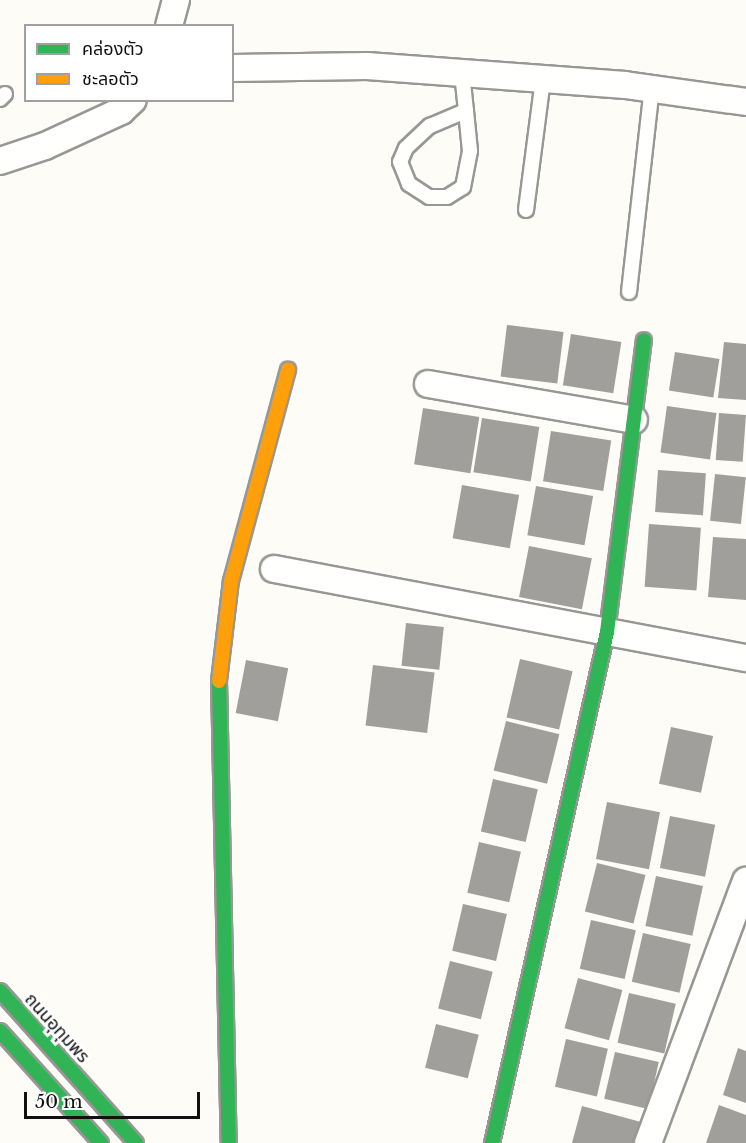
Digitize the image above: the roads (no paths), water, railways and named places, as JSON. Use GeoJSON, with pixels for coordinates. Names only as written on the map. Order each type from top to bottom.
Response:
{"type":"FeatureCollection","features":[{"type":"Feature","properties":{"kind":"street"},"geometry":{"type":"LineString","coordinates":[[170,24],[176,0]]}},
{"type":"Feature","properties":{"kind":"street"},"geometry":{"type":"LineString","coordinates":[[234,68],[367,66],[652,88],[746,102]]}},
{"type":"Feature","properties":{"kind":"street"},"geometry":{"type":"LineString","coordinates":[[0,161],[121,111],[131,102]]}},
{"type":"Feature","properties":{"kind":"street"},"geometry":{"type":"LineString","coordinates":[[492,1143],[607,632],[644,340]]}},
{"type":"Feature","properties":{"kind":"street"},"geometry":{"type":"LineString","coordinates":[[228,1143],[219,676],[231,581],[288,370]]}},
{"type":"Feature","properties":{"kind":"street"},"geometry":{"type":"LineString","coordinates":[[428,384],[634,420]]}},
{"type":"Feature","properties":{"kind":"street"},"geometry":{"type":"LineString","coordinates":[[274,569],[746,658]]}},
{"type":"Feature","properties":{"kind":"street"},"geometry":{"type":"LineString","coordinates":[[648,1143],[746,883]]}},
{"type":"Feature","properties":{"kind":"street","name":"ถนนอุทุมพร"},"geometry":{"type":"LineString","coordinates":[[0,992],[136,1143]]}},
{"type":"Feature","properties":{"kind":"street"},"geometry":{"type":"LineString","coordinates":[[0,1031],[101,1143]]}},
{"type":"Feature","properties":{"kind":"lane"},"geometry":{"type":"LineString","coordinates":[[462,73],[466,111],[470,151],[463,187],[447,197],[429,197],[409,184],[400,162],[406,148],[430,126],[466,111]]}},
{"type":"Feature","properties":{"kind":"lane"},"geometry":{"type":"LineString","coordinates":[[526,210],[543,79]]}},
{"type":"Feature","properties":{"kind":"lane"},"geometry":{"type":"LineString","coordinates":[[629,292],[652,88]]}}]}
